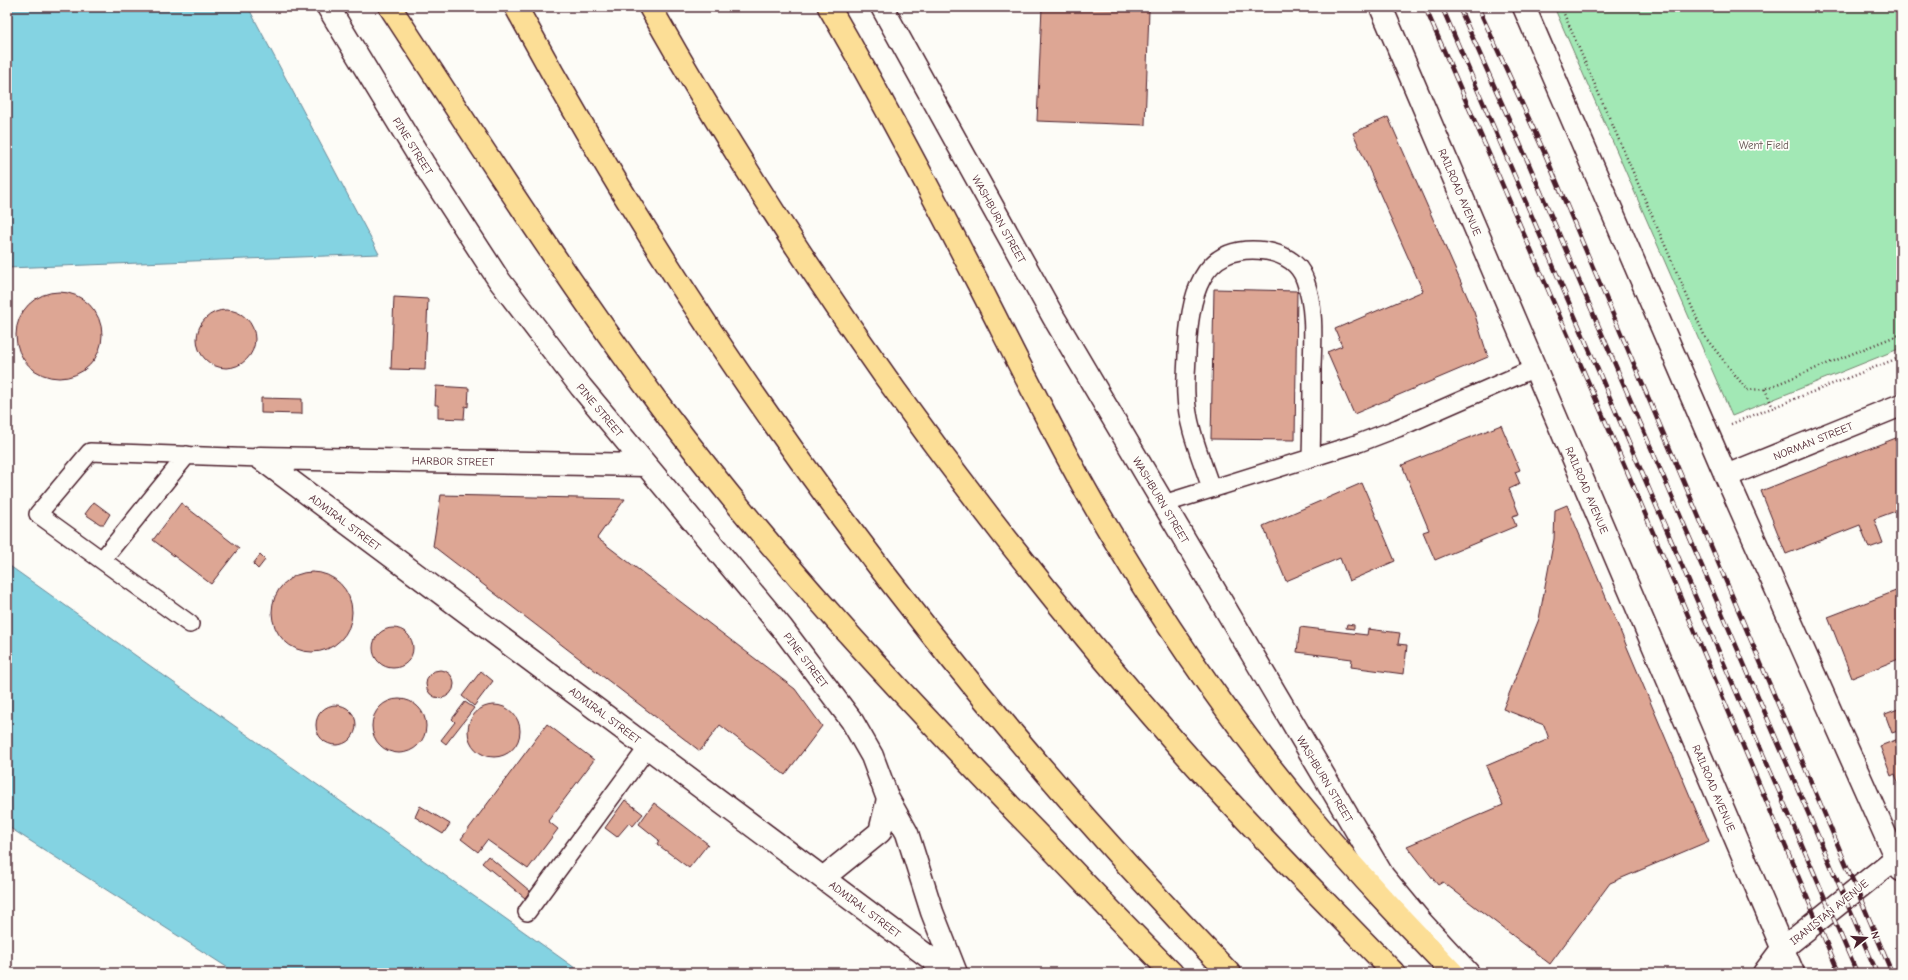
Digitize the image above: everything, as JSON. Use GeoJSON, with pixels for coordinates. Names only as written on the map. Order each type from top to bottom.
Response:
{"type":"FeatureCollection","features":[{"type":"Feature","properties":{"kind":"highway"},"geometry":{"type":"LineString","coordinates":[[390,7],[600,322],[664,411],[731,496],[798,578],[870,659],[1166,967]]}},
{"type":"Feature","properties":{"kind":"highway"},"geometry":{"type":"LineString","coordinates":[[516,7],[616,180],[678,278],[738,369],[856,535],[981,696],[1052,781],[1122,860],[1230,973]]}},
{"type":"Feature","properties":{"kind":"highway"},"geometry":{"type":"LineString","coordinates":[[650,7],[722,130],[832,300],[897,393],[969,491],[1079,630],[1183,751],[1299,877],[1394,973]]}},
{"type":"Feature","properties":{"kind":"highway"},"geometry":{"type":"LineString","coordinates":[[830,7],[904,140],[1080,479],[1152,600],[1188,655],[1226,708],[1314,821],[1361,876],[1453,973]]}},
{"type":"Feature","properties":{"kind":"street","name":"PINE STREET"},"geometry":{"type":"LineString","coordinates":[[328,7],[423,163],[499,280],[581,387],[782,628],[852,721],[872,756],[888,799],[907,833],[932,912],[956,973]]}},
{"type":"Feature","properties":{"kind":"street","name":"WASHBURN STREET"},"geometry":{"type":"LineString","coordinates":[[882,7],[1054,318],[1383,876],[1422,923],[1468,973]]}},
{"type":"Feature","properties":{"kind":"street","name":"RAILROAD AVENUE"},"geometry":{"type":"LineString","coordinates":[[1381,7],[1793,973]]}},
{"type":"Feature","properties":{"kind":"street"},"geometry":{"type":"LineString","coordinates":[[1524,7],[1726,476],[1899,862]]}},
{"type":"Feature","properties":{"kind":"street","name":"NORMAN STREET"},"geometry":{"type":"LineString","coordinates":[[1726,476],[1901,405]]}},
{"type":"Feature","properties":{"kind":"street","name":"HARBOR STREET"},"geometry":{"type":"LineString","coordinates":[[260,458],[646,465]]}},
{"type":"Feature","properties":{"kind":"street","name":"ADMIRAL STREET"},"geometry":{"type":"LineString","coordinates":[[260,458],[950,973]]}},
{"type":"Feature","properties":{"kind":"street"},"geometry":{"type":"LineString","coordinates":[[823,878],[880,832],[888,799]]}},
{"type":"Feature","properties":{"kind":"street","name":"IRANISTAN AVENUE"},"geometry":{"type":"LineString","coordinates":[[1764,973],[1782,949],[1899,862]]}},
{"type":"Feature","properties":{"kind":"lane"},"geometry":{"type":"LineString","coordinates":[[1211,488],[1192,429],[1186,395],[1188,325],[1193,300],[1203,276],[1217,260],[1235,251],[1251,249],[1278,253],[1292,260],[1305,278],[1312,306],[1311,457]]}},
{"type":"Feature","properties":{"kind":"lane"},"geometry":{"type":"LineString","coordinates":[[1163,504],[1359,443],[1398,428],[1535,368]]}},
{"type":"Feature","properties":{"kind":"lane"},"geometry":{"type":"LineString","coordinates":[[190,624],[38,514],[90,452],[260,458]]}},
{"type":"Feature","properties":{"kind":"lane"},"geometry":{"type":"LineString","coordinates":[[102,560],[187,455]]}},
{"type":"Feature","properties":{"kind":"lane"},"geometry":{"type":"LineString","coordinates":[[527,912],[648,747]]}},
{"type":"Feature","properties":{"kind":"path"},"geometry":{"type":"LineString","coordinates":[[1561,7],[1705,337],[1747,390],[1765,388],[1901,334]]}},
{"type":"Feature","properties":{"kind":"path"},"geometry":{"type":"LineString","coordinates":[[1728,425],[1901,357]]}},
{"type":"Feature","properties":{"kind":"path"},"geometry":{"type":"LineString","coordinates":[[1765,388],[1773,408]]}},
{"type":"Feature","properties":{"kind":"green space","name":"Went Field"},"geometry":{"type":"Polygon","coordinates":[[[1554,7],[1901,7],[1901,348],[1732,416],[1554,7]]]}},
{"type":"Feature","properties":{"kind":"water"},"geometry":{"type":"Polygon","coordinates":[[[7,7],[248,7],[379,254],[7,268],[7,7]]]}},
{"type":"Feature","properties":{"kind":"water"},"geometry":{"type":"Polygon","coordinates":[[[7,564],[582,973],[236,973],[7,826],[7,564]]]}},
{"type":"Feature","properties":{"kind":"building"},"geometry":{"type":"Polygon","coordinates":[[[1042,7],[1149,10],[1145,125],[1037,121],[1042,7]]]}},
{"type":"Feature","properties":{"kind":"building"},"geometry":{"type":"Polygon","coordinates":[[[1388,117],[1474,312],[1488,357],[1354,414],[1327,352],[1342,346],[1335,329],[1423,291],[1353,133],[1388,117]]]}},
{"type":"Feature","properties":{"kind":"building"},"geometry":{"type":"Polygon","coordinates":[[[1214,289],[1297,291],[1295,440],[1211,439],[1214,289]]]}},
{"type":"Feature","properties":{"kind":"building"},"geometry":{"type":"Polygon","coordinates":[[[59,292],[76,295],[83,299],[95,311],[99,318],[102,335],[99,352],[95,359],[83,371],[76,375],[59,378],[42,375],[35,371],[23,359],[19,352],[16,335],[19,318],[23,311],[35,299],[42,295],[59,292]]]}},
{"type":"Feature","properties":{"kind":"building"},"geometry":{"type":"Polygon","coordinates":[[[394,297],[428,299],[425,370],[391,369],[394,297]]]}},
{"type":"Feature","properties":{"kind":"building"},"geometry":{"type":"Polygon","coordinates":[[[226,310],[237,312],[250,323],[253,328],[255,339],[253,350],[242,363],[237,366],[226,368],[215,366],[202,355],[199,350],[197,339],[199,328],[210,315],[215,312],[226,310]]]}},
{"type":"Feature","properties":{"kind":"building"},"geometry":{"type":"Polygon","coordinates":[[[436,386],[469,388],[468,407],[465,406],[464,419],[438,418],[438,405],[435,405],[436,386]]]}},
{"type":"Feature","properties":{"kind":"building"},"geometry":{"type":"Polygon","coordinates":[[[261,398],[302,399],[302,414],[261,413],[261,398]]]}},
{"type":"Feature","properties":{"kind":"building"},"geometry":{"type":"Polygon","coordinates":[[[1501,425],[1520,470],[1515,472],[1520,484],[1509,489],[1519,514],[1512,516],[1516,526],[1435,560],[1423,532],[1429,530],[1402,465],[1501,425]]]}},
{"type":"Feature","properties":{"kind":"building"},"geometry":{"type":"Polygon","coordinates":[[[1901,436],[1901,509],[1874,519],[1883,543],[1869,548],[1860,525],[1786,554],[1761,491],[1901,436]]]}},
{"type":"Feature","properties":{"kind":"building"},"geometry":{"type":"Polygon","coordinates":[[[1362,483],[1395,561],[1349,581],[1340,558],[1286,581],[1263,526],[1362,483]]]}},
{"type":"Feature","properties":{"kind":"building"},"geometry":{"type":"Polygon","coordinates":[[[441,495],[625,499],[597,538],[795,689],[822,726],[785,775],[720,725],[700,751],[433,546],[441,495]]]}},
{"type":"Feature","properties":{"kind":"building"},"geometry":{"type":"Polygon","coordinates":[[[94,502],[110,514],[104,524],[100,524],[85,514],[94,502]]]}},
{"type":"Feature","properties":{"kind":"building"},"geometry":{"type":"Polygon","coordinates":[[[181,503],[239,548],[211,584],[153,540],[181,503]]]}},
{"type":"Feature","properties":{"kind":"building"},"geometry":{"type":"Polygon","coordinates":[[[1567,505],[1709,841],[1610,883],[1550,964],[1443,882],[1438,885],[1407,846],[1503,805],[1486,766],[1549,739],[1544,725],[1503,709],[1539,619],[1554,539],[1555,510],[1567,505]]]}},
{"type":"Feature","properties":{"kind":"building"},"geometry":{"type":"Polygon","coordinates":[[[260,555],[265,560],[258,569],[253,564],[260,555]]]}},
{"type":"Feature","properties":{"kind":"building"},"geometry":{"type":"Polygon","coordinates":[[[312,572],[327,575],[340,584],[349,597],[352,612],[349,627],[340,640],[327,649],[312,652],[297,649],[284,640],[275,627],[272,612],[275,597],[284,584],[297,575],[312,572]]]}},
{"type":"Feature","properties":{"kind":"building"},"geometry":{"type":"Polygon","coordinates":[[[1901,589],[1901,658],[1852,678],[1828,617],[1901,589]]]}},
{"type":"Feature","properties":{"kind":"building"},"geometry":{"type":"Polygon","coordinates":[[[1347,624],[1354,625],[1354,629],[1346,628],[1347,624]]]}},
{"type":"Feature","properties":{"kind":"building"},"geometry":{"type":"Polygon","coordinates":[[[1300,627],[1367,635],[1368,629],[1400,633],[1398,644],[1407,645],[1404,674],[1351,667],[1352,659],[1297,652],[1300,627]]]}},
{"type":"Feature","properties":{"kind":"building"},"geometry":{"type":"Polygon","coordinates":[[[397,628],[404,631],[410,637],[413,648],[412,656],[404,665],[397,668],[389,668],[382,665],[374,656],[373,644],[376,637],[385,629],[397,628]]]}},
{"type":"Feature","properties":{"kind":"building"},"geometry":{"type":"Polygon","coordinates":[[[440,670],[450,674],[454,684],[450,694],[440,698],[430,694],[426,684],[430,674],[440,670]]]}},
{"type":"Feature","properties":{"kind":"building"},"geometry":{"type":"Polygon","coordinates":[[[481,671],[493,681],[474,706],[462,696],[481,671]]]}},
{"type":"Feature","properties":{"kind":"building"},"geometry":{"type":"Polygon","coordinates":[[[399,699],[409,701],[418,707],[424,716],[426,726],[424,736],[418,745],[409,751],[399,753],[389,751],[380,745],[374,736],[372,726],[374,716],[380,707],[389,701],[399,699]]]}},
{"type":"Feature","properties":{"kind":"building"},"geometry":{"type":"Polygon","coordinates":[[[465,702],[474,708],[446,744],[441,740],[455,722],[452,719],[465,702]]]}},
{"type":"Feature","properties":{"kind":"building"},"geometry":{"type":"Polygon","coordinates":[[[332,705],[340,705],[347,708],[353,714],[356,725],[353,736],[347,742],[340,745],[332,745],[325,742],[319,736],[316,729],[316,721],[319,714],[325,708],[332,705]]]}},
{"type":"Feature","properties":{"kind":"building"},"geometry":{"type":"Polygon","coordinates":[[[489,705],[499,705],[513,712],[520,726],[520,736],[513,750],[499,757],[489,757],[479,753],[472,746],[468,736],[468,726],[472,716],[479,709],[489,705]]]}},
{"type":"Feature","properties":{"kind":"building"},"geometry":{"type":"Polygon","coordinates":[[[1901,708],[1901,730],[1892,733],[1885,714],[1901,708]]]}},
{"type":"Feature","properties":{"kind":"building"},"geometry":{"type":"Polygon","coordinates":[[[547,724],[594,760],[548,821],[558,829],[528,869],[487,840],[478,852],[461,839],[547,724]]]}},
{"type":"Feature","properties":{"kind":"building"},"geometry":{"type":"Polygon","coordinates":[[[1901,738],[1901,791],[1895,774],[1891,776],[1880,746],[1901,738]]]}},
{"type":"Feature","properties":{"kind":"building"},"geometry":{"type":"Polygon","coordinates":[[[625,800],[643,814],[633,826],[629,823],[617,837],[605,828],[625,800]]]}},
{"type":"Feature","properties":{"kind":"building"},"geometry":{"type":"Polygon","coordinates":[[[654,803],[708,844],[689,868],[657,844],[659,840],[639,824],[654,803]]]}},
{"type":"Feature","properties":{"kind":"building"},"geometry":{"type":"Polygon","coordinates":[[[420,806],[450,824],[443,834],[415,817],[420,806]]]}},
{"type":"Feature","properties":{"kind":"building"},"geometry":{"type":"Polygon","coordinates":[[[488,856],[530,891],[525,898],[482,863],[488,856]]]}},
{"type":"Feature","properties":{"kind":"railway"},"geometry":{"type":"LineString","coordinates":[[1425,7],[1627,471],[1839,973]]}},
{"type":"Feature","properties":{"kind":"railway"},"geometry":{"type":"LineString","coordinates":[[1442,7],[1857,973]]}},
{"type":"Feature","properties":{"kind":"railway"},"geometry":{"type":"LineString","coordinates":[[1459,7],[1528,162],[1877,973]]}},
{"type":"Feature","properties":{"kind":"railway"},"geometry":{"type":"LineString","coordinates":[[1478,7],[1545,154],[1892,973]]}}]}
